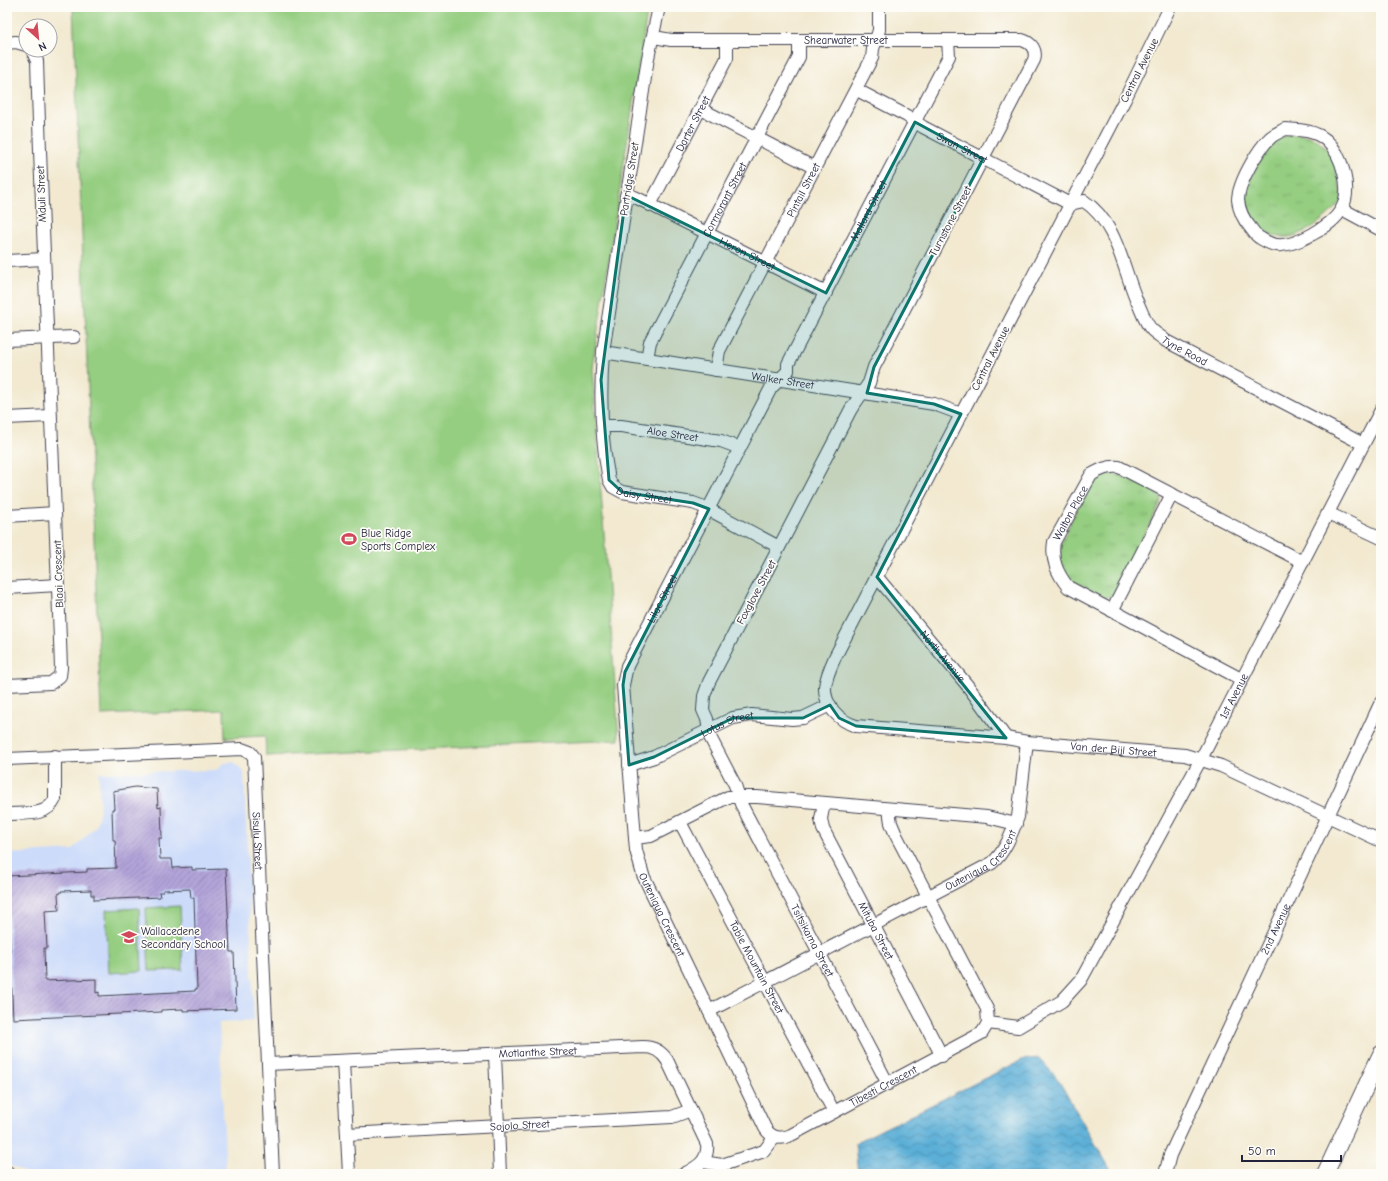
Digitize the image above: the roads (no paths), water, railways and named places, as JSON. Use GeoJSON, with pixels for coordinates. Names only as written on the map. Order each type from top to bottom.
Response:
{"type":"FeatureCollection","features":[{"type":"Feature","properties":{"kind":"main road"},"geometry":{"type":"LineString","coordinates":[[1325,1174],[1381,1054]]}},
{"type":"Feature","properties":{"kind":"street","name":"Partridge Street"},"geometry":{"type":"LineString","coordinates":[[603,352],[648,58],[654,37],[659,7]]}},
{"type":"Feature","properties":{"kind":"street","name":"Pintail Street"},"geometry":{"type":"LineString","coordinates":[[716,370],[719,351],[857,90],[872,58],[872,49],[879,30],[879,7]]}},
{"type":"Feature","properties":{"kind":"street","name":"Central Avenue"},"geometry":{"type":"LineString","coordinates":[[832,708],[825,687],[830,670],[1128,92],[1170,7]]}},
{"type":"Feature","properties":{"kind":"street","name":"Shearwater Street"},"geometry":{"type":"LineString","coordinates":[[654,37],[671,40],[1022,40],[1031,44],[1034,48]]}},
{"type":"Feature","properties":{"kind":"street","name":"Darter Street"},"geometry":{"type":"LineString","coordinates":[[650,205],[727,58],[727,40]]}},
{"type":"Feature","properties":{"kind":"street","name":"Cormorant Street"},"geometry":{"type":"LineString","coordinates":[[647,359],[650,342],[799,56],[799,40]]}},
{"type":"Feature","properties":{"kind":"street","name":"Mallard Street"},"geometry":{"type":"LineString","coordinates":[[779,379],[788,371],[788,364],[826,294],[949,56],[948,40]]}},
{"type":"Feature","properties":{"kind":"street"},"geometry":{"type":"LineString","coordinates":[[7,43],[18,43]]}},
{"type":"Feature","properties":{"kind":"street","name":"Turnstone Street"},"geometry":{"type":"LineString","coordinates":[[861,392],[869,383],[874,367],[1034,60],[1034,48]]}},
{"type":"Feature","properties":{"kind":"street","name":"Mduli Street"},"geometry":{"type":"LineString","coordinates":[[36,58],[37,61],[43,260],[48,339]]}},
{"type":"Feature","properties":{"kind":"street","name":"Swan Street"},"geometry":{"type":"LineString","coordinates":[[857,90],[983,159],[1070,204]]}},
{"type":"Feature","properties":{"kind":"street"},"geometry":{"type":"LineString","coordinates":[[701,109],[815,168]]}},
{"type":"Feature","properties":{"kind":"street"},"geometry":{"type":"LineString","coordinates":[[1286,129],[1304,130],[1325,139],[1340,161],[1346,190],[1342,209],[1335,218],[1312,234],[1298,241],[1277,245],[1258,237],[1245,222],[1240,210],[1238,198],[1242,185],[1256,158],[1271,137],[1286,129]]}},
{"type":"Feature","properties":{"kind":"street","name":"Heron Street"},"geometry":{"type":"LineString","coordinates":[[626,195],[635,197],[826,294]]}},
{"type":"Feature","properties":{"kind":"street","name":"Tyne Road"},"geometry":{"type":"LineString","coordinates":[[1070,204],[1084,201],[1094,207],[1105,222],[1117,248],[1136,300],[1152,330],[1166,341],[1363,444]]}},
{"type":"Feature","properties":{"kind":"street"},"geometry":{"type":"LineString","coordinates":[[1342,209],[1381,230]]}},
{"type":"Feature","properties":{"kind":"street"},"geometry":{"type":"LineString","coordinates":[[7,261],[43,260]]}},
{"type":"Feature","properties":{"kind":"street"},"geometry":{"type":"LineString","coordinates":[[7,340],[74,338]]}},
{"type":"Feature","properties":{"kind":"street","name":"Blaai Crescent"},"geometry":{"type":"LineString","coordinates":[[7,685],[51,683],[60,676],[56,513],[50,416],[48,339]]}},
{"type":"Feature","properties":{"kind":"street","name":"Walker Street"},"geometry":{"type":"LineString","coordinates":[[603,352],[934,404],[962,414]]}},
{"type":"Feature","properties":{"kind":"street","name":"Daisy Street"},"geometry":{"type":"LineString","coordinates":[[603,352],[601,380],[609,480],[617,490],[693,503],[780,547]]}},
{"type":"Feature","properties":{"kind":"street","name":"Lilac Street"},"geometry":{"type":"LineString","coordinates":[[636,838],[623,685],[625,672],[771,388],[779,379]]}},
{"type":"Feature","properties":{"kind":"street","name":"Foxglove Street"},"geometry":{"type":"LineString","coordinates":[[739,797],[735,785],[710,737],[703,710],[706,689],[861,392]]}},
{"type":"Feature","properties":{"kind":"street","name":"1st Avenue"},"geometry":{"type":"LineString","coordinates":[[988,1023],[1018,1027],[1062,1001],[1081,980],[1201,759],[1381,410]]}},
{"type":"Feature","properties":{"kind":"street"},"geometry":{"type":"LineString","coordinates":[[7,418],[50,416]]}},
{"type":"Feature","properties":{"kind":"street","name":"Aloe Street"},"geometry":{"type":"LineString","coordinates":[[604,426],[621,426],[721,441],[740,448]]}},
{"type":"Feature","properties":{"kind":"street","name":"Walton Place"},"geometry":{"type":"LineString","coordinates":[[1241,679],[1068,587],[1060,577],[1052,553],[1054,542],[1091,475],[1110,466],[1119,467],[1303,562]]}},
{"type":"Feature","properties":{"kind":"street"},"geometry":{"type":"LineString","coordinates":[[1112,611],[1172,494]]}},
{"type":"Feature","properties":{"kind":"street"},"geometry":{"type":"LineString","coordinates":[[7,516],[56,513]]}},
{"type":"Feature","properties":{"kind":"street"},"geometry":{"type":"LineString","coordinates":[[1328,513],[1381,538]]}},
{"type":"Feature","properties":{"kind":"street","name":"North Avenue"},"geometry":{"type":"LineString","coordinates":[[877,577],[967,686],[1006,738]]}},
{"type":"Feature","properties":{"kind":"street"},"geometry":{"type":"LineString","coordinates":[[7,588],[58,585]]}},
{"type":"Feature","properties":{"kind":"street","name":"2nd Avenue"},"geometry":{"type":"LineString","coordinates":[[1165,1174],[1170,1155],[1381,702]]}},
{"type":"Feature","properties":{"kind":"street","name":"Lotus Street"},"geometry":{"type":"LineString","coordinates":[[629,765],[654,757],[733,718],[742,716],[792,719],[803,718],[832,708]]}},
{"type":"Feature","properties":{"kind":"street","name":"Van der Bijl Street"},"geometry":{"type":"LineString","coordinates":[[832,708],[848,724],[856,726],[1006,738],[1027,742],[1185,755],[1221,766],[1381,841]]}},
{"type":"Feature","properties":{"kind":"street","name":"Outeniqua Crescent"},"geometry":{"type":"LineString","coordinates":[[1016,824],[988,817],[824,803],[728,797],[652,836],[636,838],[636,850],[643,875],[709,1011],[992,863],[1003,850],[1016,824],[1021,804],[1027,742]]}},
{"type":"Feature","properties":{"kind":"street","name":"Sisulu Street"},"geometry":{"type":"LineString","coordinates":[[7,759],[242,749],[250,752],[254,757],[273,1174]]}},
{"type":"Feature","properties":{"kind":"street"},"geometry":{"type":"LineString","coordinates":[[7,814],[43,811],[53,804],[55,799],[55,756]]}},
{"type":"Feature","properties":{"kind":"street","name":"Tsitsikama Street"},"geometry":{"type":"LineString","coordinates":[[739,797],[888,1084]]}},
{"type":"Feature","properties":{"kind":"street","name":"Mituba Street"},"geometry":{"type":"LineString","coordinates":[[824,803],[821,819],[823,829],[942,1056]]}},
{"type":"Feature","properties":{"kind":"street"},"geometry":{"type":"LineString","coordinates":[[890,809],[891,823],[896,836],[987,1009],[988,1023]]}},
{"type":"Feature","properties":{"kind":"street","name":"Table Mountain Street"},"geometry":{"type":"LineString","coordinates":[[680,822],[834,1112]]}},
{"type":"Feature","properties":{"kind":"street"},"geometry":{"type":"LineString","coordinates":[[684,1174],[703,1162],[722,1165],[764,1152],[775,1137],[765,1128],[709,1011]]}},
{"type":"Feature","properties":{"kind":"street","name":"Tibesti Crescent"},"geometry":{"type":"LineString","coordinates":[[775,1137],[786,1137],[942,1056],[977,1037],[986,1029],[988,1023]]}},
{"type":"Feature","properties":{"kind":"street","name":"Motlanthe Street"},"geometry":{"type":"LineString","coordinates":[[268,1064],[643,1047],[653,1048],[664,1056],[706,1144],[707,1153],[703,1162]]}},
{"type":"Feature","properties":{"kind":"street"},"geometry":{"type":"LineString","coordinates":[[495,1054],[500,1174]]}},
{"type":"Feature","properties":{"kind":"street"},"geometry":{"type":"LineString","coordinates":[[344,1061],[349,1174]]}},
{"type":"Feature","properties":{"kind":"street","name":"Sojolo Street"},"geometry":{"type":"LineString","coordinates":[[347,1134],[672,1117],[690,1110]]}},
{"type":"Feature","properties":{"kind":"street"},"geometry":{"type":"LineString","coordinates":[[7,1172],[11,1174]]}},
{"type":"Feature","properties":{"kind":"water"},"geometry":{"type":"Polygon","coordinates":[[[1039,1058],[1057,1078],[1113,1174],[858,1174],[855,1143],[1022,1060],[1039,1058]]]}},
{"type":"Feature","properties":{"kind":"place","name":"Blue Ridge Sports Complex"},"geometry":{"type":"Point","coordinates":[349,539]}},
{"type":"Feature","properties":{"kind":"place","name":"Wallacedene Secondary School"},"geometry":{"type":"Point","coordinates":[129,937]}}]}
